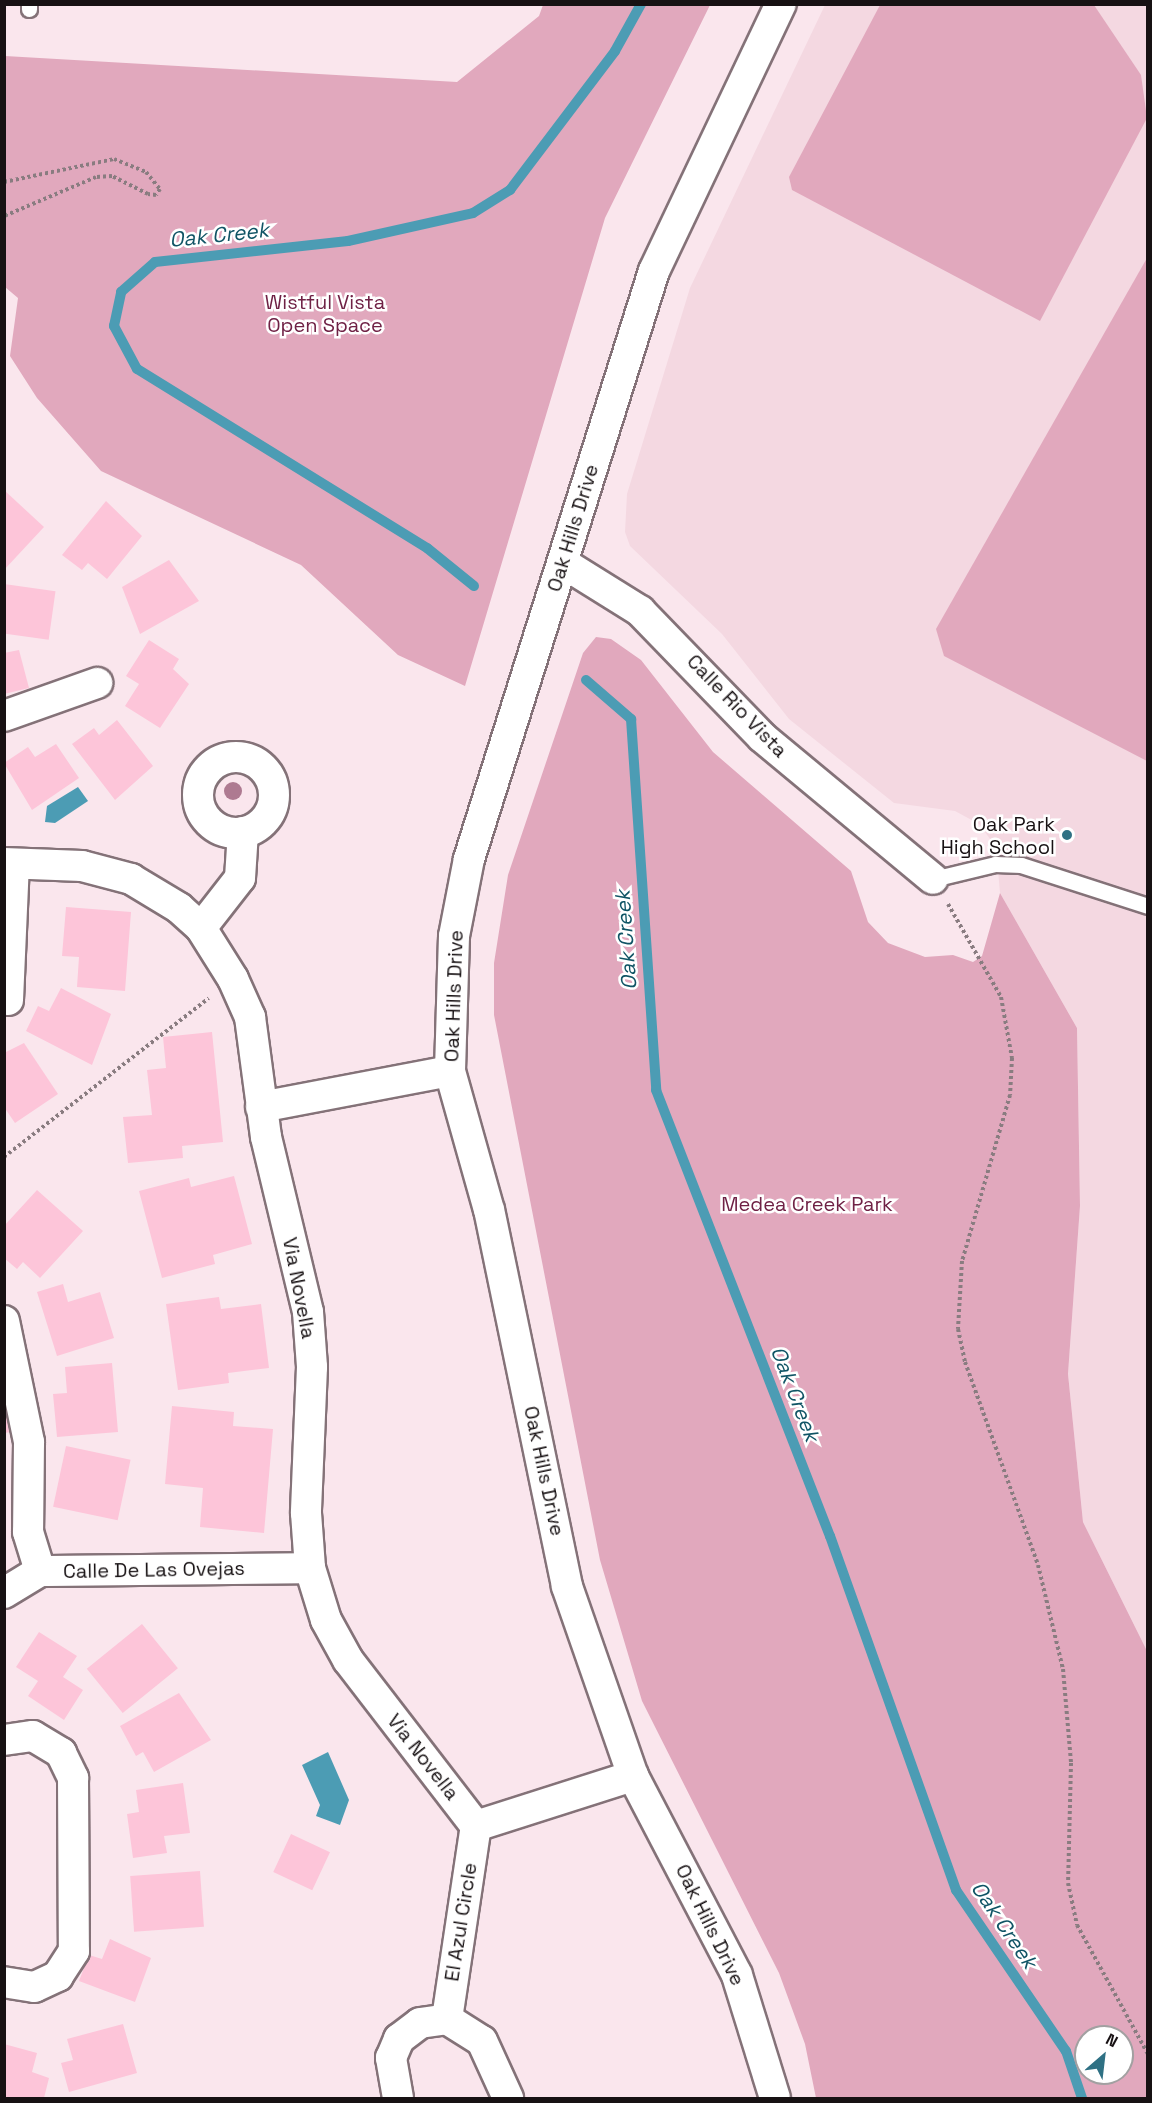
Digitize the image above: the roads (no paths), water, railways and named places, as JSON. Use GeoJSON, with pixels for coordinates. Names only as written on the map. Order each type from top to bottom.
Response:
{"type":"FeatureCollection","features":[{"type":"Feature","properties":{"kind":"street","name":"Oak Hills Drive"},"geometry":{"type":"LineString","coordinates":[[776,2098],[737,1975],[633,1776],[567,1586],[489,1210],[450,1071],[454,936],[469,858],[654,271],[781,4]]}},
{"type":"Feature","properties":{"kind":"street","name":"Calle Rio Vista"},"geometry":{"type":"LineString","coordinates":[[563,563],[640,611],[762,737],[933,879]]}},
{"type":"Feature","properties":{"kind":"street"},"geometry":{"type":"LineString","coordinates":[[4,716],[97,683]]}},
{"type":"Feature","properties":{"kind":"street"},"geometry":{"type":"LineString","coordinates":[[201,928],[240,878],[243,832]]}},
{"type":"Feature","properties":{"kind":"street"},"geometry":{"type":"LineString","coordinates":[[8,1000],[9,863]]}},
{"type":"Feature","properties":{"kind":"street","name":"Via Novella"},"geometry":{"type":"LineString","coordinates":[[9,863],[82,866],[131,879],[179,908],[201,928],[233,979],[250,1017],[261,1107],[308,1312],[312,1367],[306,1513],[310,1568],[326,1620],[348,1660],[476,1826]]}},
{"type":"Feature","properties":{"kind":"street"},"geometry":{"type":"LineString","coordinates":[[261,1107],[450,1071]]}},
{"type":"Feature","properties":{"kind":"street"},"geometry":{"type":"LineString","coordinates":[[4,1320],[29,1442],[28,1532],[40,1571]]}},
{"type":"Feature","properties":{"kind":"street","name":"Calle De Las Ovejas"},"geometry":{"type":"LineString","coordinates":[[4,1593],[40,1571],[310,1568]]}},
{"type":"Feature","properties":{"kind":"street"},"geometry":{"type":"LineString","coordinates":[[4,1740],[33,1736],[61,1753],[73,1778],[74,1951],[58,1976],[34,1987],[4,1982]]}},
{"type":"Feature","properties":{"kind":"street"},"geometry":{"type":"LineString","coordinates":[[476,1826],[633,1776]]}},
{"type":"Feature","properties":{"kind":"street","name":"El Azul Circle"},"geometry":{"type":"LineString","coordinates":[[447,2019],[476,1826]]}},
{"type":"Feature","properties":{"kind":"street"},"geometry":{"type":"LineString","coordinates":[[398,2098],[390,2058],[399,2039],[420,2023],[447,2019],[482,2041],[508,2098]]}},
{"type":"Feature","properties":{"kind":"lane"},"geometry":{"type":"LineString","coordinates":[[933,879],[995,864],[1021,865],[1148,906]]}},
{"type":"Feature","properties":{"kind":"water"},"geometry":{"type":"Polygon","coordinates":[[[78,787],[88,801],[55,823],[45,822],[47,806],[78,787]]]}},
{"type":"Feature","properties":{"kind":"water"},"geometry":{"type":"Polygon","coordinates":[[[328,1752],[349,1800],[340,1825],[316,1816],[320,1805],[302,1765],[328,1752]]]}},
{"type":"Feature","properties":{"kind":"waterway","name":"Oak Creek"},"geometry":{"type":"LineString","coordinates":[[474,586],[427,548],[137,369],[114,326],[121,292],[155,262],[348,241],[473,213],[510,190],[615,51],[641,4]]}},
{"type":"Feature","properties":{"kind":"waterway","name":"Oak Creek"},"geometry":{"type":"LineString","coordinates":[[586,680],[631,719],[656,1090],[830,1536],[956,1890],[1066,2051],[1082,2098]]}},
{"type":"Feature","properties":{"kind":"place","name":"Oak Park High School"},"geometry":{"type":"Point","coordinates":[1067,835]}},
{"type":"Feature","properties":{"kind":"park label","name":"Wistful Vista Open Space"},"geometry":{"type":"Point","coordinates":[325,314]}},
{"type":"Feature","properties":{"kind":"park label","name":"Medea Creek Park"},"geometry":{"type":"Point","coordinates":[807,1204]}}]}
